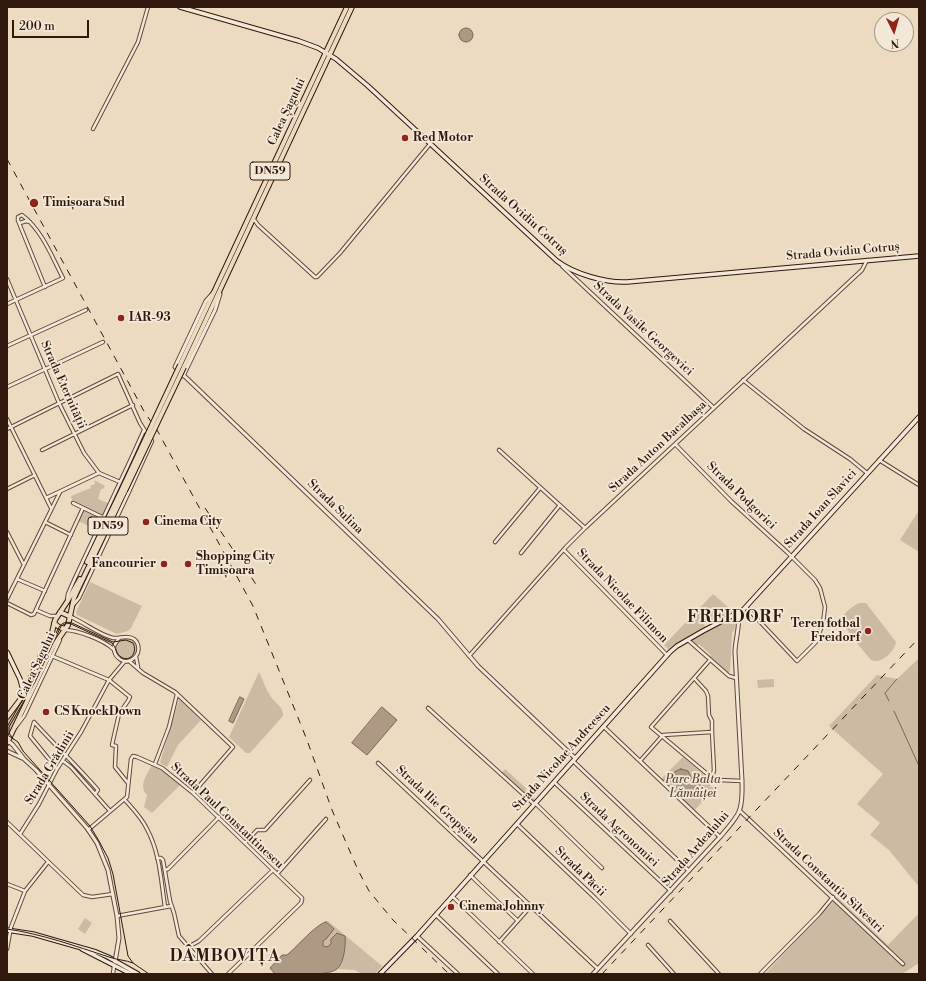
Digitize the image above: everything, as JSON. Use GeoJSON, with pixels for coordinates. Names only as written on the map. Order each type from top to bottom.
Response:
{"type":"FeatureCollection","features":[{"type":"Feature","properties":{"kind":"main road","name":"Strada Ovidiu Cotruș"},"geometry":{"type":"LineString","coordinates":[[180,7],[299,41],[328,54],[349,69],[561,264],[604,281],[627,282],[919,256]]}},
{"type":"Feature","properties":{"kind":"main road","name":"Calea Șagului"},"geometry":{"type":"LineString","coordinates":[[7,741],[52,647],[65,629],[79,588],[182,366],[250,225],[328,54],[347,7]]}},
{"type":"Feature","properties":{"kind":"main road","name":"Calea Șagului"},"geometry":{"type":"LineString","coordinates":[[182,366],[215,290],[352,7]]}},
{"type":"Feature","properties":{"kind":"main road","name":"Strada Ioan Slavici"},"geometry":{"type":"LineString","coordinates":[[738,613],[746,607],[919,416]]}},
{"type":"Feature","properties":{"kind":"main road","name":"Calea Șagului"},"geometry":{"type":"LineString","coordinates":[[7,717],[31,684],[49,645],[56,616],[67,602],[124,490]]}},
{"type":"Feature","properties":{"kind":"main road"},"geometry":{"type":"LineString","coordinates":[[60,612],[70,617]]}},
{"type":"Feature","properties":{"kind":"main road","name":"Strada Nicolae Andreescu"},"geometry":{"type":"LineString","coordinates":[[380,974],[417,936],[667,655],[677,646],[738,613]]}},
{"type":"Feature","properties":{"kind":"main road","name":"Calea Șagului"},"geometry":{"type":"LineString","coordinates":[[54,623],[65,629]]}},
{"type":"Feature","properties":{"kind":"main road"},"geometry":{"type":"LineString","coordinates":[[7,652],[20,679],[24,692]]}},
{"type":"Feature","properties":{"kind":"main road"},"geometry":{"type":"LineString","coordinates":[[8,930],[33,934],[96,952],[138,974]]}},
{"type":"Feature","properties":{"kind":"main road"},"geometry":{"type":"LineString","coordinates":[[78,947],[131,974]]}},
{"type":"Feature","properties":{"kind":"street"},"geometry":{"type":"LineString","coordinates":[[93,129],[138,42],[148,7]]}},
{"type":"Feature","properties":{"kind":"street"},"geometry":{"type":"LineString","coordinates":[[253,218],[258,225],[316,278],[340,253],[430,144]]}},
{"type":"Feature","properties":{"kind":"street"},"geometry":{"type":"LineString","coordinates":[[7,304],[45,287],[63,278],[39,232],[30,222],[19,215],[19,221],[45,287]]}},
{"type":"Feature","properties":{"kind":"street"},"geometry":{"type":"LineString","coordinates":[[21,226],[24,222],[24,217]]}},
{"type":"Feature","properties":{"kind":"street"},"geometry":{"type":"LineString","coordinates":[[19,221],[30,222]]}},
{"type":"Feature","properties":{"kind":"street"},"geometry":{"type":"LineString","coordinates":[[250,225],[258,225]]}},
{"type":"Feature","properties":{"kind":"street","name":"Strada Anton Bacalbașa"},"geometry":{"type":"LineString","coordinates":[[469,656],[585,528],[862,270],[868,260]]}},
{"type":"Feature","properties":{"kind":"street","name":"Strada Vasile Georgevici"},"geometry":{"type":"LineString","coordinates":[[561,264],[714,408]]}},
{"type":"Feature","properties":{"kind":"street"},"geometry":{"type":"LineString","coordinates":[[578,280],[583,273]]}},
{"type":"Feature","properties":{"kind":"street","name":"Strada Eternității"},"geometry":{"type":"LineString","coordinates":[[7,278],[59,403],[84,453],[99,473],[120,482]]}},
{"type":"Feature","properties":{"kind":"street","name":"Calea Șagului"},"geometry":{"type":"LineString","coordinates":[[183,376],[215,310],[220,289]]}},
{"type":"Feature","properties":{"kind":"street","name":"Calea Șagului"},"geometry":{"type":"LineString","coordinates":[[175,367],[206,301],[215,290]]}},
{"type":"Feature","properties":{"kind":"street"},"geometry":{"type":"LineString","coordinates":[[7,346],[86,310]]}},
{"type":"Feature","properties":{"kind":"street"},"geometry":{"type":"LineString","coordinates":[[7,387],[102,342]]}},
{"type":"Feature","properties":{"kind":"street","name":"Strada Sulina"},"geometry":{"type":"LineString","coordinates":[[175,367],[438,619],[478,666],[574,760]]}},
{"type":"Feature","properties":{"kind":"street"},"geometry":{"type":"LineString","coordinates":[[7,428],[118,374],[144,429]]}},
{"type":"Feature","properties":{"kind":"street"},"geometry":{"type":"LineString","coordinates":[[743,380],[804,429],[850,459],[867,473]]}},
{"type":"Feature","properties":{"kind":"street"},"geometry":{"type":"LineString","coordinates":[[42,450],[133,406]]}},
{"type":"Feature","properties":{"kind":"street"},"geometry":{"type":"LineString","coordinates":[[7,419],[51,508]]}},
{"type":"Feature","properties":{"kind":"street","name":"Calea Șagului"},"geometry":{"type":"LineString","coordinates":[[67,602],[68,594],[144,429]]}},
{"type":"Feature","properties":{"kind":"street","name":"Calea Șagului"},"geometry":{"type":"LineString","coordinates":[[73,604],[79,598],[152,441],[144,429]]}},
{"type":"Feature","properties":{"kind":"street","name":"Strada Podgoriei"},"geometry":{"type":"LineString","coordinates":[[675,444],[731,501],[818,584],[822,592],[825,607],[824,623],[818,638],[797,661],[746,607]]}},
{"type":"Feature","properties":{"kind":"street"},"geometry":{"type":"LineString","coordinates":[[499,450],[585,528]]}},
{"type":"Feature","properties":{"kind":"street"},"geometry":{"type":"LineString","coordinates":[[132,456],[140,454],[143,456],[143,461]]}},
{"type":"Feature","properties":{"kind":"street"},"geometry":{"type":"LineString","coordinates":[[879,460],[919,485]]}},
{"type":"Feature","properties":{"kind":"street"},"geometry":{"type":"LineString","coordinates":[[46,498],[99,473]]}},
{"type":"Feature","properties":{"kind":"street"},"geometry":{"type":"LineString","coordinates":[[7,489],[35,475]]}},
{"type":"Feature","properties":{"kind":"street"},"geometry":{"type":"LineString","coordinates":[[495,542],[540,488]]}},
{"type":"Feature","properties":{"kind":"street"},"geometry":{"type":"LineString","coordinates":[[7,599],[60,492]]}},
{"type":"Feature","properties":{"kind":"street"},"geometry":{"type":"LineString","coordinates":[[72,503],[104,518]]}},
{"type":"Feature","properties":{"kind":"street"},"geometry":{"type":"LineString","coordinates":[[521,553],[560,505]]}},
{"type":"Feature","properties":{"kind":"street"},"geometry":{"type":"LineString","coordinates":[[7,603],[31,615],[34,614],[83,508]]}},
{"type":"Feature","properties":{"kind":"street"},"geometry":{"type":"LineString","coordinates":[[45,522],[71,536]]}},
{"type":"Feature","properties":{"kind":"street"},"geometry":{"type":"LineString","coordinates":[[7,532],[24,564]]}},
{"type":"Feature","properties":{"kind":"street","name":"Strada Nicolae Filimon"},"geometry":{"type":"LineString","coordinates":[[564,550],[667,655]]}},
{"type":"Feature","properties":{"kind":"street"},"geometry":{"type":"LineString","coordinates":[[17,579],[45,591]]}},
{"type":"Feature","properties":{"kind":"street"},"geometry":{"type":"LineString","coordinates":[[36,610],[50,616],[56,616]]}},
{"type":"Feature","properties":{"kind":"street","name":"Strada Ardealului"},"geometry":{"type":"LineString","coordinates":[[592,974],[671,891],[733,822],[740,811],[743,801],[735,646],[740,619],[738,613]]}},
{"type":"Feature","properties":{"kind":"street"},"geometry":{"type":"LineString","coordinates":[[50,616],[54,623]]}},
{"type":"Feature","properties":{"kind":"street"},"geometry":{"type":"LineString","coordinates":[[70,617],[98,632],[111,637],[119,638],[126,636],[134,639],[138,648],[136,656],[139,669]]}},
{"type":"Feature","properties":{"kind":"street"},"geometry":{"type":"LineString","coordinates":[[65,629],[89,636],[113,649]]}},
{"type":"Feature","properties":{"kind":"street","name":"Calea Șagului"},"geometry":{"type":"LineString","coordinates":[[13,730],[22,721],[65,629]]}},
{"type":"Feature","properties":{"kind":"street","name":"Calea Șagului"},"geometry":{"type":"LineString","coordinates":[[24,692],[47,641],[52,635]]}},
{"type":"Feature","properties":{"kind":"street"},"geometry":{"type":"LineString","coordinates":[[119,638],[114,644],[113,649],[115,655],[119,659],[127,661],[143,673],[177,694],[233,747],[192,793]]}},
{"type":"Feature","properties":{"kind":"street"},"geometry":{"type":"LineString","coordinates":[[688,640],[729,676],[736,678]]}},
{"type":"Feature","properties":{"kind":"street"},"geometry":{"type":"LineString","coordinates":[[52,656],[109,680],[130,697],[118,714],[112,745],[116,746],[115,767],[128,783],[128,795],[125,800],[88,830]]}},
{"type":"Feature","properties":{"kind":"street"},"geometry":{"type":"LineString","coordinates":[[127,661],[136,656]]}},
{"type":"Feature","properties":{"kind":"street"},"geometry":{"type":"LineString","coordinates":[[118,668],[119,659]]}},
{"type":"Feature","properties":{"kind":"street"},"geometry":{"type":"LineString","coordinates":[[710,660],[651,727],[712,778],[719,780],[742,781]]}},
{"type":"Feature","properties":{"kind":"street","name":"Strada Grădinii"},"geometry":{"type":"LineString","coordinates":[[20,834],[81,732],[109,680],[118,668],[127,661]]}},
{"type":"Feature","properties":{"kind":"street"},"geometry":{"type":"LineString","coordinates":[[694,678],[707,693],[709,715],[712,721],[714,770],[712,778]]}},
{"type":"Feature","properties":{"kind":"street"},"geometry":{"type":"LineString","coordinates":[[20,679],[27,683]]}},
{"type":"Feature","properties":{"kind":"street"},"geometry":{"type":"LineString","coordinates":[[155,764],[168,727],[177,694]]}},
{"type":"Feature","properties":{"kind":"street"},"geometry":{"type":"LineString","coordinates":[[428,708],[535,804],[602,868]]}},
{"type":"Feature","properties":{"kind":"street"},"geometry":{"type":"LineString","coordinates":[[57,770],[30,736],[34,722],[98,790],[95,794]]}},
{"type":"Feature","properties":{"kind":"street"},"geometry":{"type":"LineString","coordinates":[[604,727],[720,837]]}},
{"type":"Feature","properties":{"kind":"street"},"geometry":{"type":"LineString","coordinates":[[640,761],[665,735],[712,732]]}},
{"type":"Feature","properties":{"kind":"street"},"geometry":{"type":"LineString","coordinates":[[7,741],[36,770],[88,830],[97,843],[108,870],[117,916],[119,938],[113,974]]}},
{"type":"Feature","properties":{"kind":"street"},"geometry":{"type":"LineString","coordinates":[[7,751],[24,759]]}},
{"type":"Feature","properties":{"kind":"street","name":"Strada Paul Constantinescu"},"geometry":{"type":"LineString","coordinates":[[128,783],[130,760],[132,757],[137,757],[155,764],[165,770],[220,818],[302,898],[301,903],[228,974]]}},
{"type":"Feature","properties":{"kind":"street"},"geometry":{"type":"LineString","coordinates":[[574,760],[689,871]]}},
{"type":"Feature","properties":{"kind":"street"},"geometry":{"type":"LineString","coordinates":[[63,761],[71,767],[110,812]]}},
{"type":"Feature","properties":{"kind":"street","name":"Strada Ilie Gropșian"},"geometry":{"type":"LineString","coordinates":[[378,763],[598,969]]}},
{"type":"Feature","properties":{"kind":"street"},"geometry":{"type":"LineString","coordinates":[[245,843],[256,830],[265,830],[310,780]]}},
{"type":"Feature","properties":{"kind":"street","name":"Strada Agronomiei"},"geometry":{"type":"LineString","coordinates":[[554,782],[671,891]]}},
{"type":"Feature","properties":{"kind":"street"},"geometry":{"type":"LineString","coordinates":[[125,800],[148,830],[158,858],[165,907]]}},
{"type":"Feature","properties":{"kind":"street","name":"Strada Constantin Silvestri"},"geometry":{"type":"LineString","coordinates":[[740,811],[903,964]]}},
{"type":"Feature","properties":{"kind":"street"},"geometry":{"type":"LineString","coordinates":[[165,870],[168,869],[220,818]]}},
{"type":"Feature","properties":{"kind":"street"},"geometry":{"type":"LineString","coordinates":[[277,874],[326,819]]}},
{"type":"Feature","properties":{"kind":"street"},"geometry":{"type":"LineString","coordinates":[[7,822],[83,895],[92,897],[113,894]]}},
{"type":"Feature","properties":{"kind":"street","name":"Strada Păcii"},"geometry":{"type":"LineString","coordinates":[[517,824],[631,934]]}},
{"type":"Feature","properties":{"kind":"street"},"geometry":{"type":"LineString","coordinates":[[158,858],[162,859],[165,870],[178,936],[212,974]]}},
{"type":"Feature","properties":{"kind":"street"},"geometry":{"type":"LineString","coordinates":[[7,949],[8,930],[24,891],[48,862]]}},
{"type":"Feature","properties":{"kind":"street"},"geometry":{"type":"LineString","coordinates":[[188,947],[202,938],[273,870]]}},
{"type":"Feature","properties":{"kind":"street"},"geometry":{"type":"LineString","coordinates":[[470,875],[518,920]]}},
{"type":"Feature","properties":{"kind":"street"},"geometry":{"type":"LineString","coordinates":[[7,884],[24,891]]}},
{"type":"Feature","properties":{"kind":"street"},"geometry":{"type":"LineString","coordinates":[[452,896],[533,974]]}},
{"type":"Feature","properties":{"kind":"street"},"geometry":{"type":"LineString","coordinates":[[760,974],[833,898]]}},
{"type":"Feature","properties":{"kind":"street"},"geometry":{"type":"LineString","coordinates":[[117,916],[171,906]]}},
{"type":"Feature","properties":{"kind":"street"},"geometry":{"type":"LineString","coordinates":[[500,942],[531,906]]}},
{"type":"Feature","properties":{"kind":"street"},"geometry":{"type":"LineString","coordinates":[[436,914],[498,974]]}},
{"type":"Feature","properties":{"kind":"street"},"geometry":{"type":"LineString","coordinates":[[670,922],[719,974]]}},
{"type":"Feature","properties":{"kind":"street"},"geometry":{"type":"LineString","coordinates":[[417,936],[458,974]]}},
{"type":"Feature","properties":{"kind":"street"},"geometry":{"type":"LineString","coordinates":[[648,945],[674,974]]}},
{"type":"Feature","properties":{"kind":"green space"},"geometry":{"type":"Polygon","coordinates":[[[94,480],[105,486],[101,489],[98,499],[110,504],[98,530],[78,521],[83,508],[73,503],[71,496],[91,488],[90,486],[95,484],[94,480]]]}},
{"type":"Feature","properties":{"kind":"green space"},"geometry":{"type":"Polygon","coordinates":[[[918,512],[919,513],[919,552],[900,540],[918,512]]]}},
{"type":"Feature","properties":{"kind":"green space"},"geometry":{"type":"Polygon","coordinates":[[[90,582],[142,606],[128,631],[117,634],[77,615],[76,612],[90,582]]]}},
{"type":"Feature","properties":{"kind":"green space"},"geometry":{"type":"Polygon","coordinates":[[[713,594],[735,613],[711,622],[706,615],[701,619],[705,629],[680,642],[669,650],[664,645],[713,594]]]}},
{"type":"Feature","properties":{"kind":"green space","name":"Teren fotbal Freidorf"},"geometry":{"type":"Polygon","coordinates":[[[859,603],[866,603],[896,642],[890,653],[879,661],[871,660],[846,628],[843,618],[845,614],[859,603]]]}},
{"type":"Feature","properties":{"kind":"green space"},"geometry":{"type":"Polygon","coordinates":[[[734,618],[736,622],[734,631],[732,632],[730,671],[728,673],[710,657],[711,655],[699,644],[697,646],[692,640],[734,618]]]}},
{"type":"Feature","properties":{"kind":"green space"},"geometry":{"type":"Polygon","coordinates":[[[126,638],[134,641],[137,649],[134,657],[126,660],[118,657],[115,649],[118,641],[126,638]]]}},
{"type":"Feature","properties":{"kind":"green space"},"geometry":{"type":"Polygon","coordinates":[[[919,658],[919,887],[889,850],[870,835],[880,823],[857,804],[883,774],[829,726],[877,675],[897,679],[919,658]]]}},
{"type":"Feature","properties":{"kind":"green space"},"geometry":{"type":"Polygon","coordinates":[[[259,672],[268,692],[282,710],[283,716],[250,753],[246,753],[229,737],[259,672]]]}},
{"type":"Feature","properties":{"kind":"green space"},"geometry":{"type":"Polygon","coordinates":[[[774,679],[774,687],[758,688],[757,680],[774,679]]]}},
{"type":"Feature","properties":{"kind":"green space"},"geometry":{"type":"Polygon","coordinates":[[[179,699],[201,720],[178,745],[167,767],[160,763],[179,699]]]}},
{"type":"Feature","properties":{"kind":"green space"},"geometry":{"type":"Polygon","coordinates":[[[21,702],[24,703],[9,731],[7,731],[7,722],[21,702]]]}},
{"type":"Feature","properties":{"kind":"green space","name":"Parc Balta Lămâiței"},"geometry":{"type":"Polygon","coordinates":[[[683,757],[711,781],[710,787],[716,787],[694,811],[661,779],[683,757]]]}},
{"type":"Feature","properties":{"kind":"green space"},"geometry":{"type":"Polygon","coordinates":[[[152,765],[161,768],[180,785],[152,813],[144,807],[147,795],[144,791],[143,784],[152,765]]]}},
{"type":"Feature","properties":{"kind":"green space"},"geometry":{"type":"Polygon","coordinates":[[[505,769],[527,789],[525,790],[535,799],[533,801],[502,773],[505,769]]]}},
{"type":"Feature","properties":{"kind":"green space"},"geometry":{"type":"Polygon","coordinates":[[[837,897],[888,945],[919,913],[919,963],[902,974],[765,974],[837,897]]]}},
{"type":"Feature","properties":{"kind":"green space"},"geometry":{"type":"Polygon","coordinates":[[[85,918],[92,923],[85,934],[78,929],[85,918]]]}},
{"type":"Feature","properties":{"kind":"green space"},"geometry":{"type":"Polygon","coordinates":[[[328,921],[382,966],[375,974],[362,974],[354,970],[338,969],[342,961],[337,933],[331,939],[331,944],[327,947],[322,945],[323,941],[334,929],[326,922],[328,921]]]}},
{"type":"Feature","properties":{"kind":"shaded area"},"geometry":{"type":"Polygon","coordinates":[[[466,28],[471,30],[473,35],[471,40],[466,42],[461,40],[459,35],[461,30],[466,28]]]}},
{"type":"Feature","properties":{"kind":"shaded area"},"geometry":{"type":"Polygon","coordinates":[[[240,697],[244,699],[233,723],[229,721],[240,697]]]}},
{"type":"Feature","properties":{"kind":"shaded area"},"geometry":{"type":"Polygon","coordinates":[[[382,707],[397,720],[367,755],[352,743],[382,707]]]}},
{"type":"Feature","properties":{"kind":"shaded area"},"geometry":{"type":"Polygon","coordinates":[[[681,769],[688,771],[692,779],[704,786],[702,793],[700,794],[693,791],[684,793],[670,781],[673,773],[681,769]]]}},
{"type":"Feature","properties":{"kind":"shaded area"},"geometry":{"type":"Polygon","coordinates":[[[326,922],[334,929],[323,941],[323,946],[327,947],[331,944],[331,939],[337,933],[345,936],[343,958],[337,969],[332,972],[316,974],[275,974],[270,968],[282,955],[287,955],[312,931],[326,922]]]}},
{"type":"Feature","properties":{"kind":"waterway"},"geometry":{"type":"LineString","coordinates":[[889,701],[885,693],[897,679]]}},
{"type":"Feature","properties":{"kind":"waterway"},"geometry":{"type":"LineString","coordinates":[[894,711],[919,766]]}},
{"type":"Feature","properties":{"kind":"tram line"},"geometry":{"type":"LineString","coordinates":[[7,727],[33,681],[59,627],[63,623],[66,622],[72,623],[113,642],[126,640],[133,643],[134,653],[127,659],[118,654],[112,643],[71,624],[67,623],[61,626],[35,682],[9,727],[9,733],[13,739]]}},
{"type":"Feature","properties":{"kind":"tram line"},"geometry":{"type":"LineString","coordinates":[[9,736],[18,742],[23,751],[90,826],[99,841],[108,858],[113,874],[128,956],[133,963],[149,974]]}},
{"type":"Feature","properties":{"kind":"tram line"},"geometry":{"type":"LineString","coordinates":[[7,929],[46,937],[112,958],[133,963]]}},
{"type":"Feature","properties":{"kind":"railway"},"geometry":{"type":"LineString","coordinates":[[7,159],[145,413],[157,430],[253,606],[307,740],[332,810],[358,870],[369,891],[393,920],[449,974]]}},
{"type":"Feature","properties":{"kind":"railway"},"geometry":{"type":"LineString","coordinates":[[205,508],[257,586]]}},
{"type":"Feature","properties":{"kind":"railway"},"geometry":{"type":"LineString","coordinates":[[602,974],[919,638]]}},
{"type":"Feature","properties":{"kind":"place","name":"Red Motor"},"geometry":{"type":"Point","coordinates":[405,138]}},
{"type":"Feature","properties":{"kind":"place","name":"Timișoara Sud"},"geometry":{"type":"Point","coordinates":[34,203]}},
{"type":"Feature","properties":{"kind":"place","name":"IAR-93"},"geometry":{"type":"Point","coordinates":[121,318]}},
{"type":"Feature","properties":{"kind":"place","name":"Cinema City"},"geometry":{"type":"Point","coordinates":[146,522]}},
{"type":"Feature","properties":{"kind":"place","name":"Fancourier"},"geometry":{"type":"Point","coordinates":[164,564]}},
{"type":"Feature","properties":{"kind":"place","name":"Shopping City Timișoara"},"geometry":{"type":"Point","coordinates":[188,564]}},
{"type":"Feature","properties":{"kind":"place","name":"Teren fotbal Freidorf"},"geometry":{"type":"Point","coordinates":[868,631]}},
{"type":"Feature","properties":{"kind":"place","name":"CS KnockDown"},"geometry":{"type":"Point","coordinates":[46,712]}},
{"type":"Feature","properties":{"kind":"place","name":"Cinema Johnny"},"geometry":{"type":"Point","coordinates":[451,907]}},
{"type":"Feature","properties":{"kind":"district","name":"FREIDORF"},"geometry":{"type":"Point","coordinates":[736,618]}},
{"type":"Feature","properties":{"kind":"district","name":"DÂMBOVIȚA"},"geometry":{"type":"Point","coordinates":[225,957]}}]}
